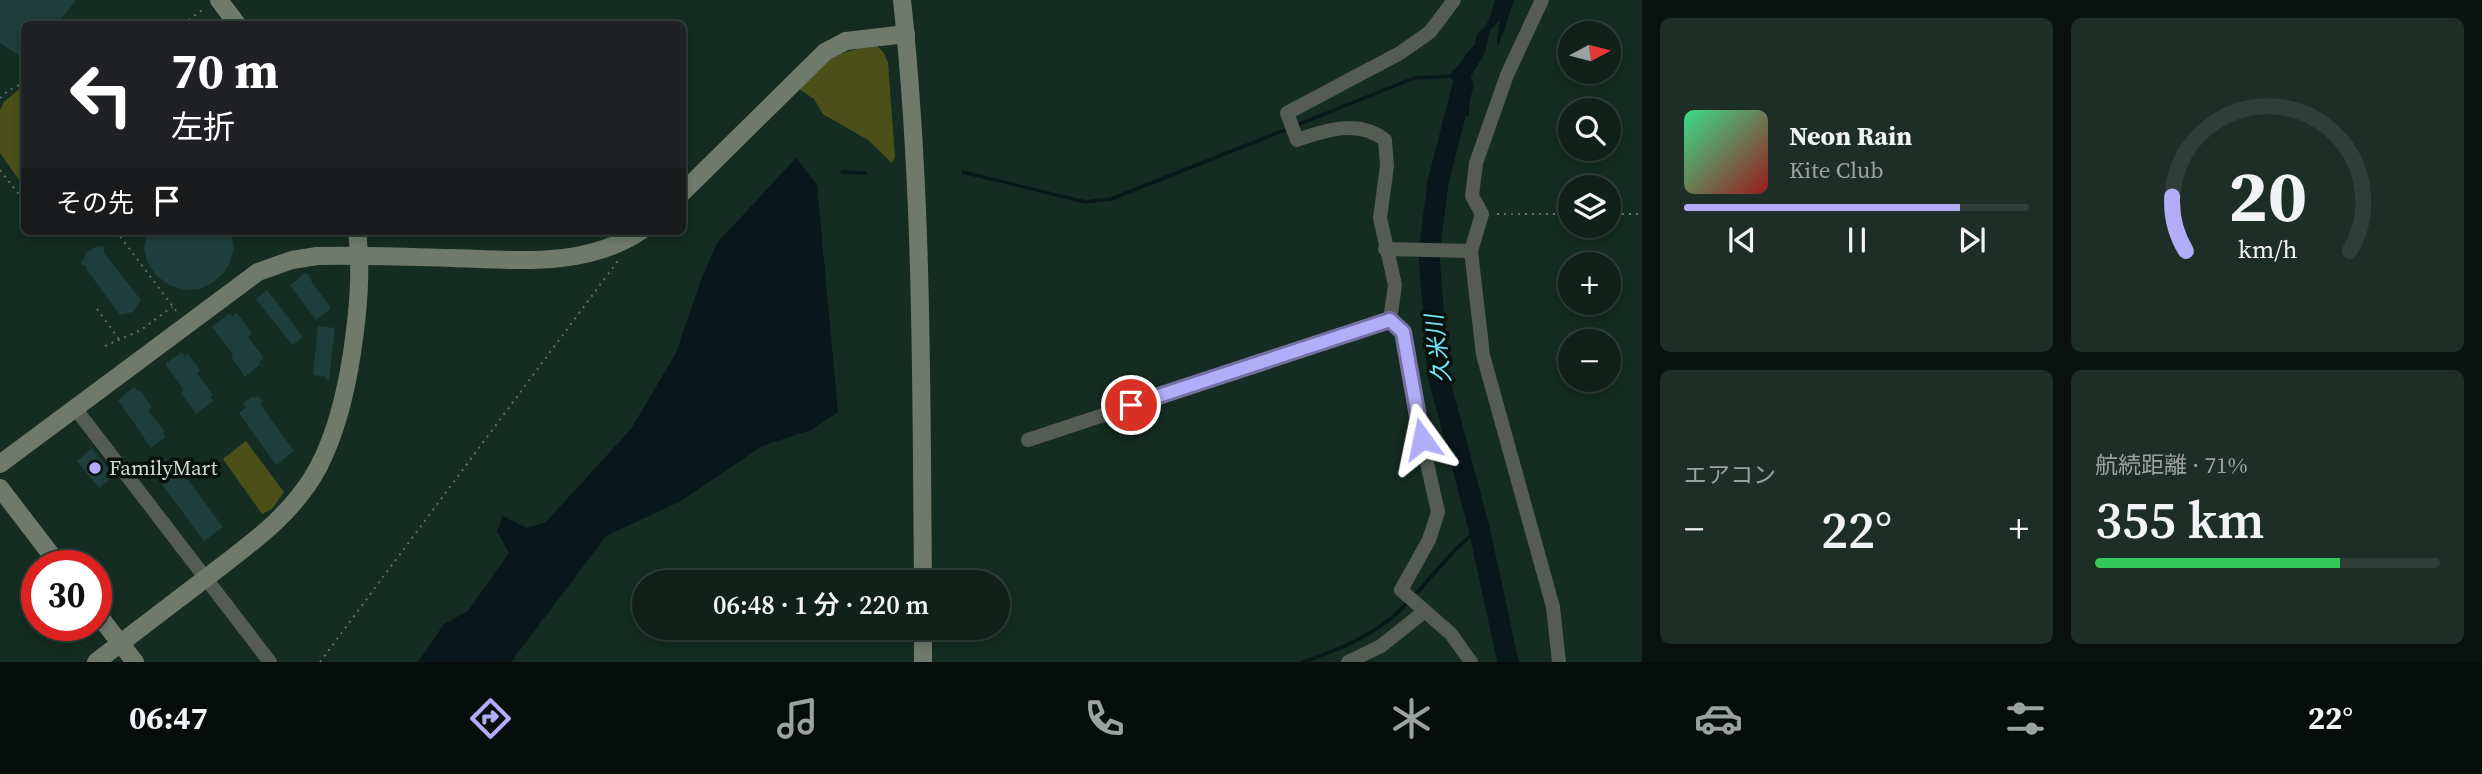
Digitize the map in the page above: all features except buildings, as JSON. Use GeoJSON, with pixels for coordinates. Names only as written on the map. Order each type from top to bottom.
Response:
{"type":"FeatureCollection","features":[{"type":"Feature","properties":{"kind":"street"},"geometry":{"type":"LineString","coordinates":[[902,0],[919,208],[923,570]]}},
{"type":"Feature","properties":{"kind":"street"},"geometry":{"type":"LineString","coordinates":[[1390,320],[1395,285],[1390,249],[1380,218],[1387,166],[1385,140],[1374,132],[1359,127],[1321,132],[1297,140],[1287,113],[1400,53],[1430,32],[1454,0]]}},
{"type":"Feature","properties":{"kind":"street"},"geometry":{"type":"LineString","coordinates":[[1542,0],[1507,75],[1476,163],[1472,196],[1482,215],[1471,251],[1483,355],[1553,607],[1559,662]]}},
{"type":"Feature","properties":{"kind":"street"},"geometry":{"type":"LineString","coordinates":[[213,3],[234,21]]}},
{"type":"Feature","properties":{"kind":"street"},"geometry":{"type":"LineString","coordinates":[[686,188],[824,52],[846,41],[906,34]]}},
{"type":"Feature","properties":{"kind":"street"},"geometry":{"type":"LineString","coordinates":[[96,662],[241,553],[275,523],[297,498],[318,467],[333,434],[346,390],[359,306],[358,235]]}},
{"type":"Feature","properties":{"kind":"street"},"geometry":{"type":"LineString","coordinates":[[0,464],[258,272],[292,260],[317,256],[543,260],[591,254],[612,247],[634,235]]}},
{"type":"Feature","properties":{"kind":"street"},"geometry":{"type":"LineString","coordinates":[[1390,249],[1471,251]]}},
{"type":"Feature","properties":{"kind":"street"},"geometry":{"type":"LineString","coordinates":[[1028,440],[1390,320]]}},
{"type":"Feature","properties":{"kind":"street"},"geometry":{"type":"LineString","coordinates":[[1390,320],[1403,332],[1416,414],[1438,512],[1429,540],[1401,590],[1451,634],[1471,662]]}},
{"type":"Feature","properties":{"kind":"street"},"geometry":{"type":"LineString","coordinates":[[75,408],[270,662]]}},
{"type":"Feature","properties":{"kind":"street"},"geometry":{"type":"LineString","coordinates":[[0,488],[48,550]]}},
{"type":"Feature","properties":{"kind":"street"},"geometry":{"type":"LineString","coordinates":[[1348,662],[1381,646],[1423,610]]}},
{"type":"Feature","properties":{"kind":"street"},"geometry":{"type":"LineString","coordinates":[[112,632],[135,662]]}},
{"type":"Feature","properties":{"kind":"street"},"geometry":{"type":"LineString","coordinates":[[923,640],[923,662]]}},
{"type":"Feature","properties":{"kind":"path"},"geometry":{"type":"LineString","coordinates":[[187,21],[213,3]]}},
{"type":"Feature","properties":{"kind":"path"},"geometry":{"type":"LineString","coordinates":[[0,98],[21,84]]}},
{"type":"Feature","properties":{"kind":"path"},"geometry":{"type":"LineString","coordinates":[[0,170],[21,197]]}},
{"type":"Feature","properties":{"kind":"path"},"geometry":{"type":"LineString","coordinates":[[1482,215],[1558,214]]}},
{"type":"Feature","properties":{"kind":"path"},"geometry":{"type":"LineString","coordinates":[[1621,214],[1642,214]]}},
{"type":"Feature","properties":{"kind":"path"},"geometry":{"type":"LineString","coordinates":[[119,235],[180,316]]}},
{"type":"Feature","properties":{"kind":"path"},"geometry":{"type":"LineString","coordinates":[[320,662],[623,255]]}},
{"type":"Feature","properties":{"kind":"path"},"geometry":{"type":"LineString","coordinates":[[105,346],[141,330],[173,307]]}},
{"type":"Feature","properties":{"kind":"path"},"geometry":{"type":"LineString","coordinates":[[97,309],[120,340]]}},
{"type":"Feature","properties":{"kind":"green space"},"geometry":{"type":"Polygon","coordinates":[[[877,46],[888,63],[895,157],[892,163],[868,140],[823,114],[814,99],[796,87],[832,58],[877,46]]]}},
{"type":"Feature","properties":{"kind":"green space"},"geometry":{"type":"Polygon","coordinates":[[[21,89],[21,183],[0,153],[0,110],[4,102],[21,89]]]}},
{"type":"Feature","properties":{"kind":"green space"},"geometry":{"type":"Polygon","coordinates":[[[246,441],[284,492],[272,509],[262,514],[223,459],[246,441]]]}},
{"type":"Feature","properties":{"kind":"shaded area"},"geometry":{"type":"Polygon","coordinates":[[[1495,0],[1514,0],[1498,46],[1500,20],[1490,30],[1485,52],[1470,78],[1469,116],[1451,112],[1459,83],[1451,79],[1451,72],[1475,45],[1477,34],[1487,24],[1495,0]]]}},
{"type":"Feature","properties":{"kind":"shaded area"},"geometry":{"type":"Polygon","coordinates":[[[796,158],[817,185],[838,412],[811,430],[762,446],[681,501],[606,536],[511,662],[418,662],[444,624],[468,611],[509,553],[497,531],[503,516],[527,528],[546,522],[631,429],[676,353],[717,243],[796,158]]]}},
{"type":"Feature","properties":{"kind":"waterway"},"geometry":{"type":"LineString","coordinates":[[1297,125],[1414,78],[1455,76]]}},
{"type":"Feature","properties":{"kind":"waterway","name":"久米川"},"geometry":{"type":"LineString","coordinates":[[1463,85],[1438,182],[1429,254],[1438,375],[1479,528],[1508,662]]}},
{"type":"Feature","properties":{"kind":"waterway"},"geometry":{"type":"LineString","coordinates":[[963,172],[1085,202],[1111,199],[1290,128]]}},
{"type":"Feature","properties":{"kind":"waterway"},"geometry":{"type":"LineString","coordinates":[[842,172],[865,173]]}},
{"type":"Feature","properties":{"kind":"waterway"},"geometry":{"type":"LineString","coordinates":[[1414,596],[1455,550],[1479,528]]}},
{"type":"Feature","properties":{"kind":"waterway"},"geometry":{"type":"LineString","coordinates":[[1303,662],[1374,630],[1387,622],[1409,601]]}},
{"type":"Feature","properties":{"kind":"place","name":"FamilyMart"},"geometry":{"type":"Point","coordinates":[95,468]}},
{"type":"Feature","properties":{"kind":"route"},"geometry":{"type":"LineString","coordinates":[[1131,405],[1390,320],[1403,332],[1422,439]]}}]}
